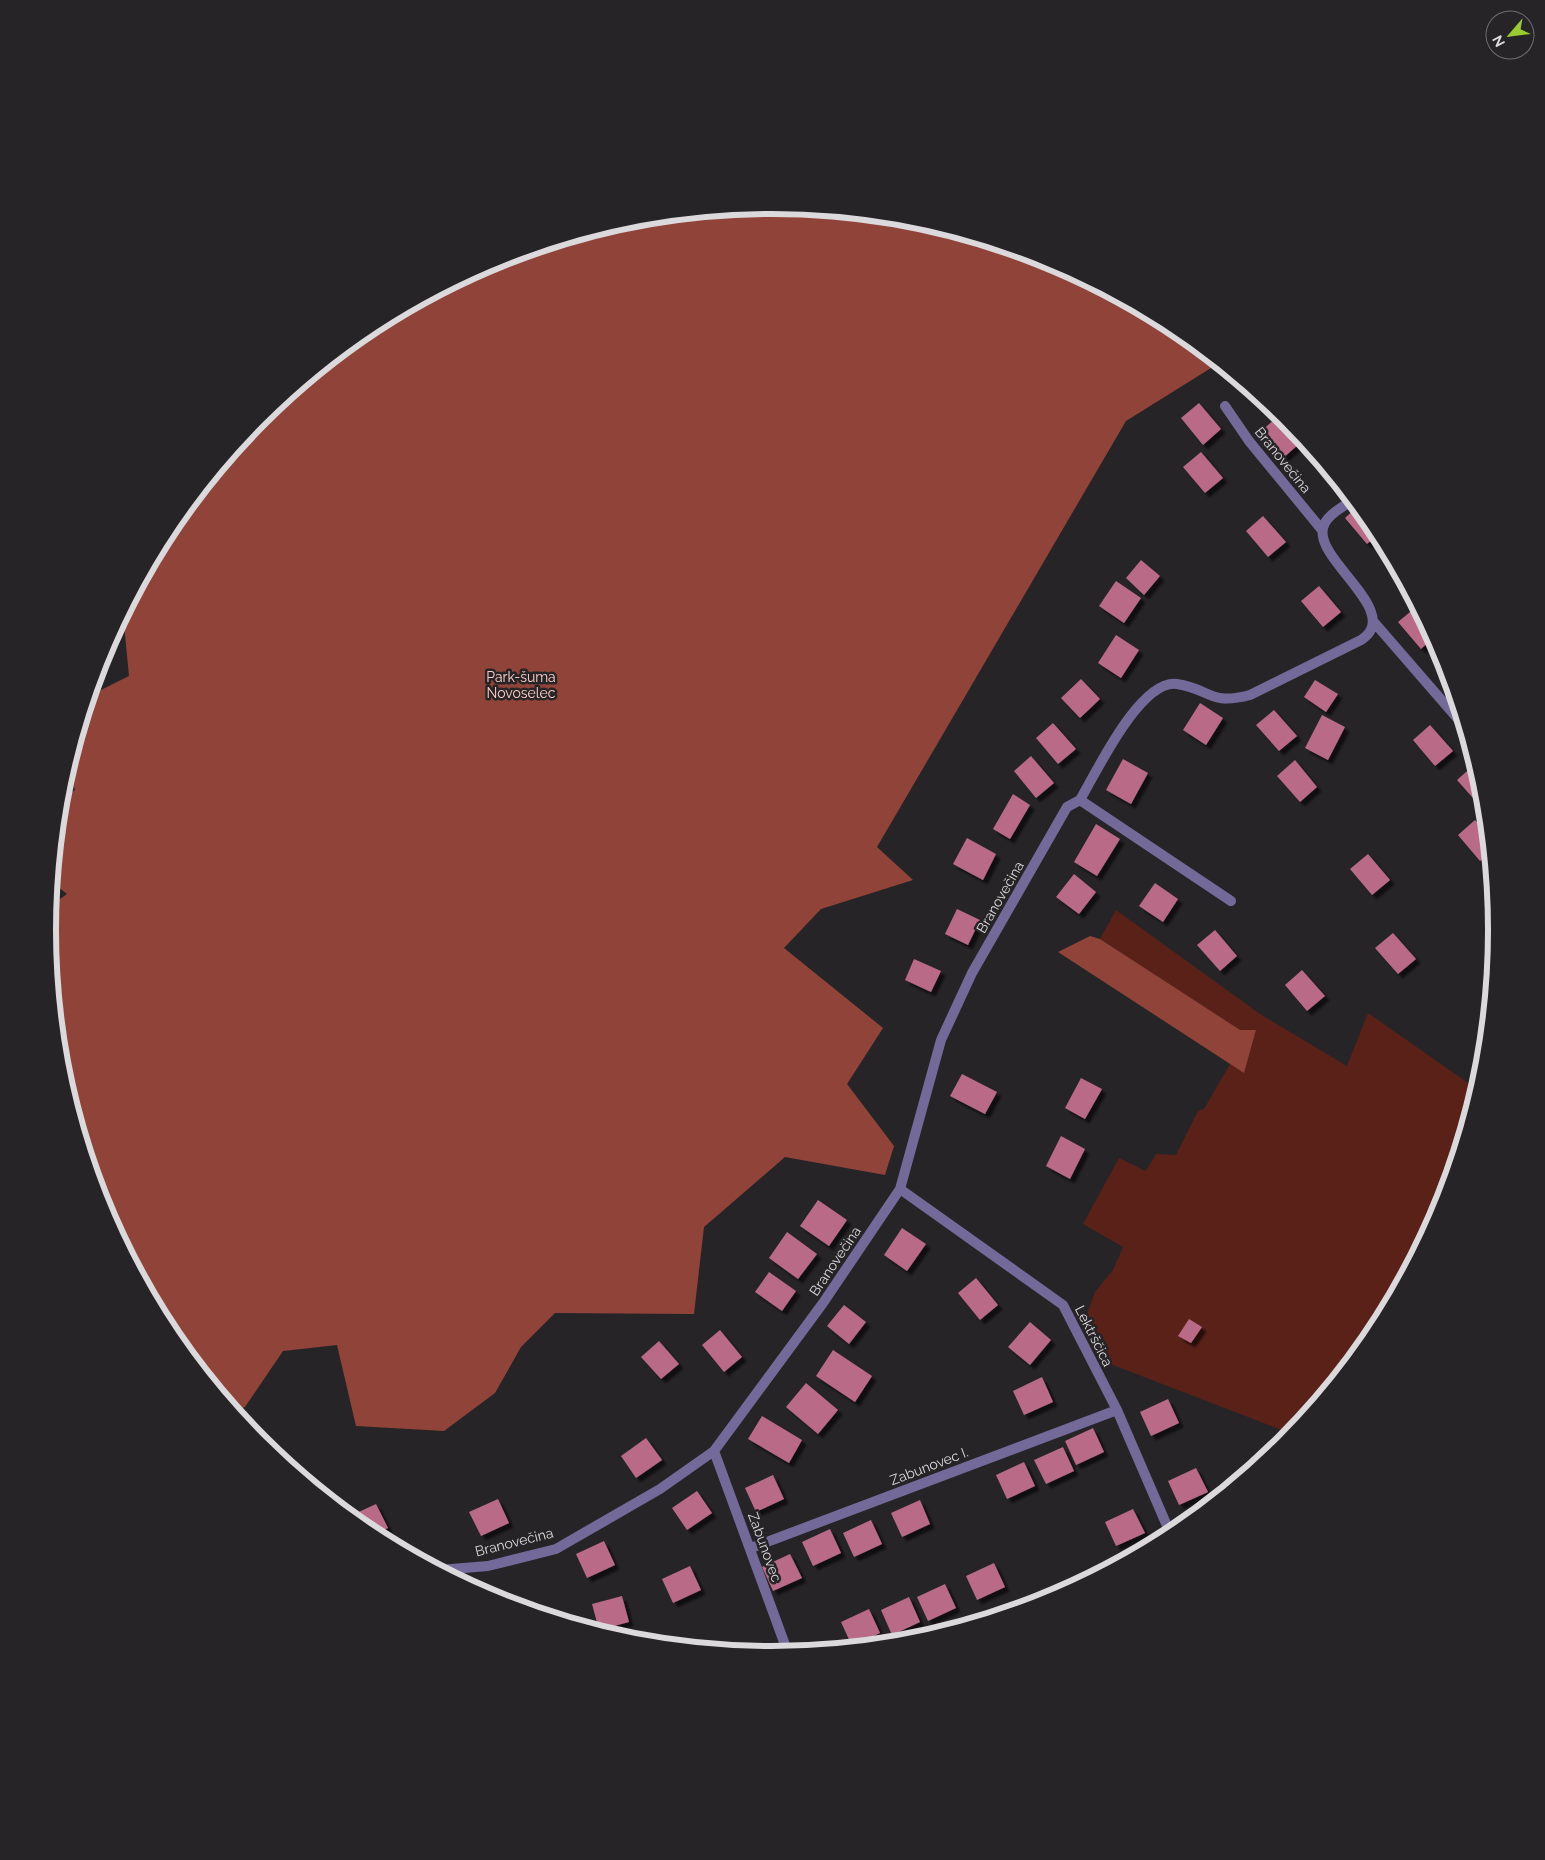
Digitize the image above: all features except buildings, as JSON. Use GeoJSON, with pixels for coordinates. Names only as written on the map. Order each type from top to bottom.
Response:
{"type":"FeatureCollection","features":[{"type":"Feature","properties":{"kind":"street","name":"Branovečina"},"geometry":{"type":"LineString","coordinates":[[1225,406],[1248,441],[1322,530],[1324,542],[1366,600],[1373,621],[1456,716]]}},
{"type":"Feature","properties":{"kind":"street"},"geometry":{"type":"LineString","coordinates":[[1322,530],[1332,515],[1348,504]]}},
{"type":"Feature","properties":{"kind":"street","name":"Branovečina"},"geometry":{"type":"LineString","coordinates":[[450,1569],[488,1566],[556,1548],[660,1489],[714,1451],[823,1303],[900,1189],[941,1040],[972,973],[1067,807],[1080,800],[1128,719],[1145,699],[1160,688],[1175,684],[1191,687],[1211,698],[1231,700],[1250,695],[1361,640],[1371,631],[1373,621]]}},
{"type":"Feature","properties":{"kind":"street"},"geometry":{"type":"LineString","coordinates":[[1080,800],[1232,900]]}},
{"type":"Feature","properties":{"kind":"street","name":"Lektrščica"},"geometry":{"type":"LineString","coordinates":[[900,1189],[1063,1306],[1117,1410],[1167,1528]]}},
{"type":"Feature","properties":{"kind":"street","name":"Zabunovec I."},"geometry":{"type":"LineString","coordinates":[[751,1548],[1117,1410]]}},
{"type":"Feature","properties":{"kind":"street","name":"Zabunovec"},"geometry":{"type":"LineString","coordinates":[[714,1451],[785,1646]]}},
{"type":"Feature","properties":{"kind":"shaded area"},"geometry":{"type":"Polygon","coordinates":[[[1116,910],[1260,1014],[1347,1066],[1368,1013],[1471,1085],[1451,1160],[1415,1247],[1393,1288],[1341,1366],[1284,1431],[1100,1360],[1083,1325],[1095,1292],[1113,1270],[1123,1247],[1083,1224],[1119,1158],[1146,1171],[1156,1154],[1176,1155],[1198,1111],[1204,1109],[1230,1064],[1244,1072],[1256,1030],[1240,1031],[1100,939],[1116,910]]]}},
{"type":"Feature","properties":{"kind":"green space","name":"Park-šuma Novoselec"},"geometry":{"type":"Polygon","coordinates":[[[726,215],[819,215],[866,220],[912,228],[958,238],[1047,268],[1131,310],[1170,334],[1214,366],[1126,421],[877,847],[913,880],[821,909],[784,948],[883,1028],[847,1084],[894,1146],[885,1175],[785,1157],[704,1227],[694,1314],[555,1313],[521,1347],[495,1393],[444,1431],[356,1426],[337,1345],[283,1351],[245,1407],[240,1409],[204,1366],[177,1328],[152,1288],[130,1247],[111,1204],[94,1160],[70,1070],[62,1023],[56,930],[57,901],[67,894],[58,887],[62,837],[69,794],[75,790],[72,782],[81,745],[97,692],[129,676],[124,626],[152,572],[204,494],[234,458],[300,391],[375,334],[414,310],[498,268],[587,238],[679,220],[726,215]]]}},
{"type":"Feature","properties":{"kind":"green space"},"geometry":{"type":"Polygon","coordinates":[[[1090,936],[1100,939],[1240,1030],[1256,1030],[1244,1073],[1058,952],[1090,936]]]}}]}
